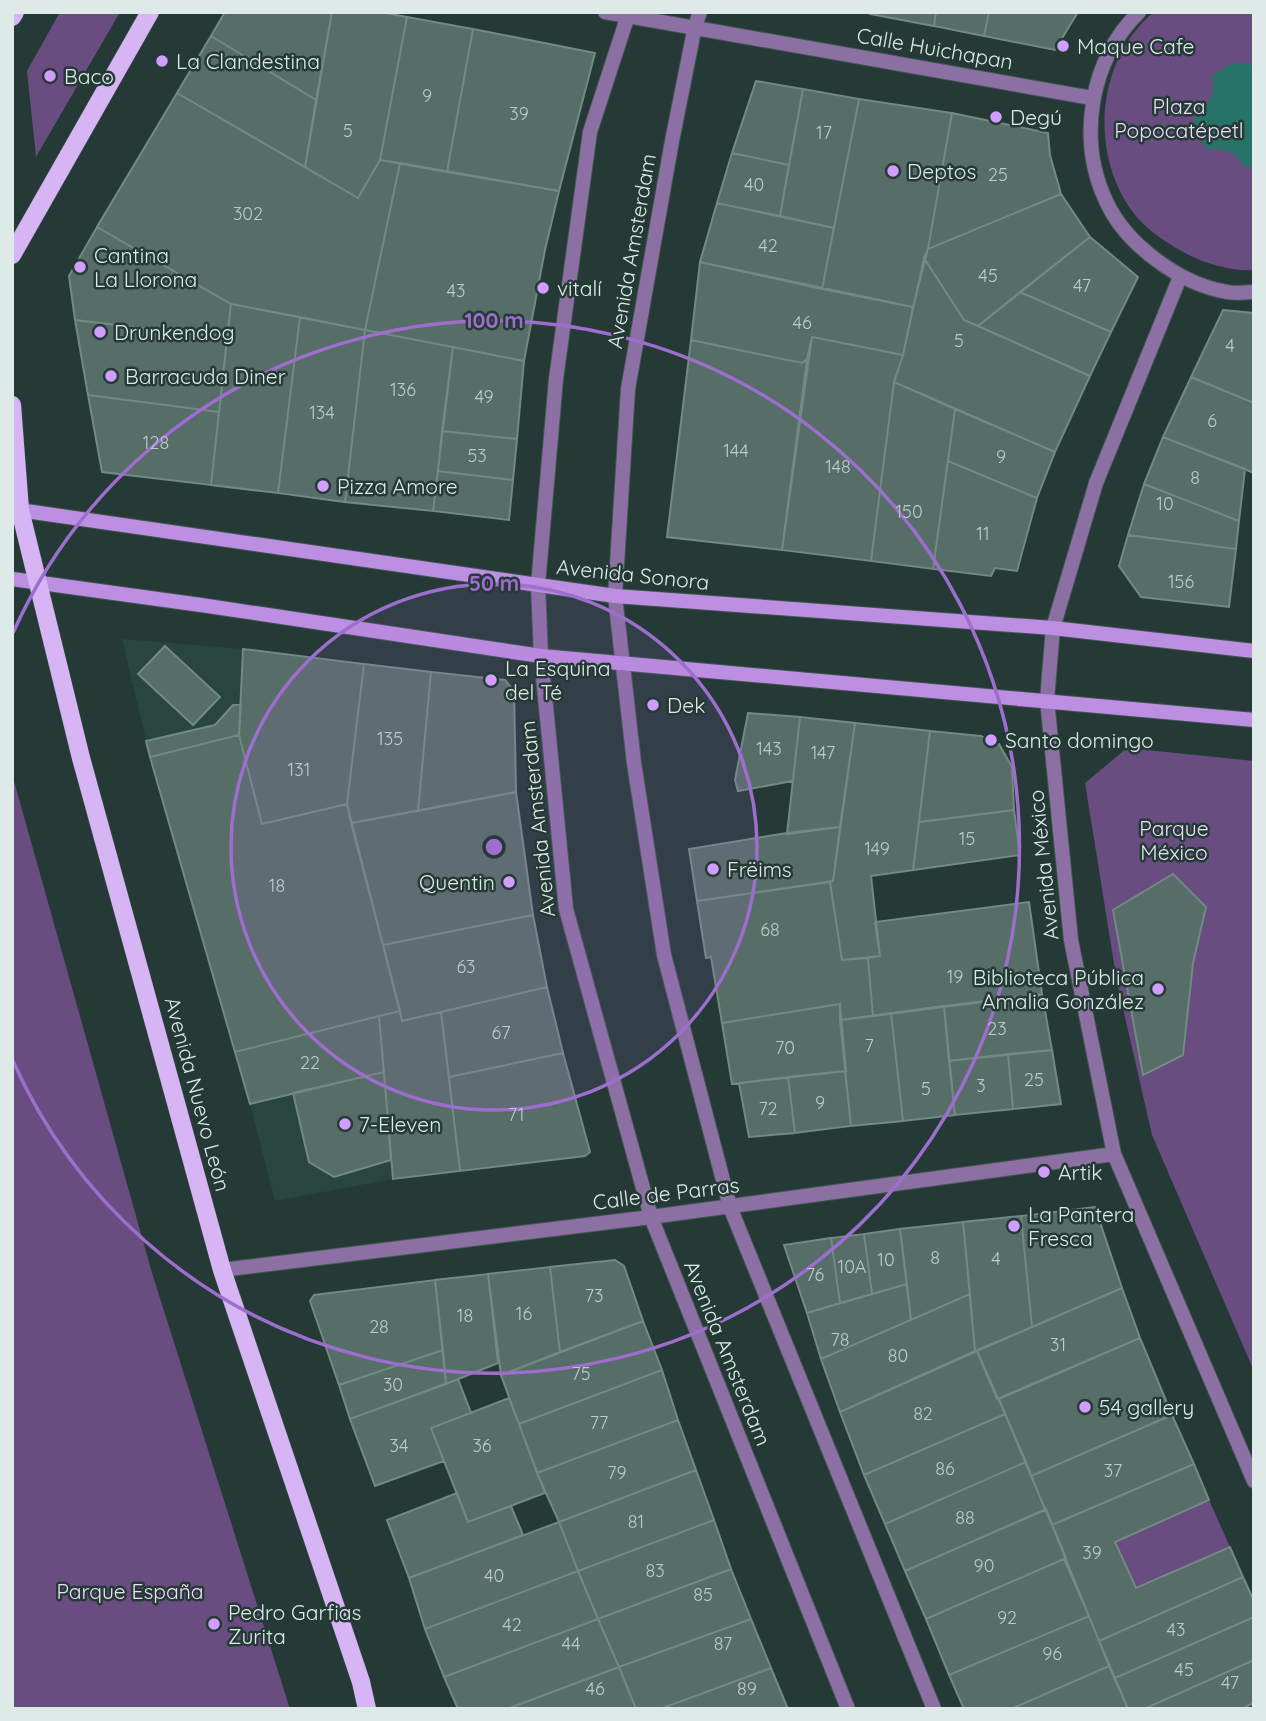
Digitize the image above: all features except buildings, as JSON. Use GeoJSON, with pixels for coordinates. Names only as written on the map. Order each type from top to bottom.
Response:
{"type":"FeatureCollection","features":[{"type":"Feature","properties":{"kind":"main road"},"geometry":{"type":"LineString","coordinates":[[12,18],[15,12]]}},
{"type":"Feature","properties":{"kind":"main road"},"geometry":{"type":"LineString","coordinates":[[12,256],[150,12]]}},
{"type":"Feature","properties":{"kind":"main road","name":"Avenida Nuevo León"},"geometry":{"type":"LineString","coordinates":[[12,405],[16,509],[38,583],[81,758],[222,1270],[361,1682],[367,1709]]}},
{"type":"Feature","properties":{"kind":"main road","name":"Avenida Sonora"},"geometry":{"type":"LineString","coordinates":[[16,509],[615,596],[1053,628],[1254,650]]}},
{"type":"Feature","properties":{"kind":"main road"},"geometry":{"type":"LineString","coordinates":[[12,579],[201,604],[541,656],[1254,720]]}},
{"type":"Feature","properties":{"kind":"main road","name":"Avenida Nuevo León"},"geometry":{"type":"LineString","coordinates":[[361,1682],[375,1709]]}},
{"type":"Feature","properties":{"kind":"street","name":"Calle Huichapan"},"geometry":{"type":"LineString","coordinates":[[606,12],[697,19],[1092,98]]}},
{"type":"Feature","properties":{"kind":"street"},"geometry":{"type":"LineString","coordinates":[[1139,12],[1127,24],[1105,59],[1092,98],[1091,151],[1106,202],[1137,245],[1180,277],[1227,292],[1254,292]]}},
{"type":"Feature","properties":{"kind":"street","name":"Avenida Amsterdam"},"geometry":{"type":"LineString","coordinates":[[628,15],[590,132],[556,379],[538,585],[541,656],[566,909],[651,1217],[848,1709]]}},
{"type":"Feature","properties":{"kind":"street","name":"Avenida Amsterdam"},"geometry":{"type":"LineString","coordinates":[[697,19],[672,141],[628,389],[615,596],[634,763],[664,955],[730,1206],[934,1709]]}},
{"type":"Feature","properties":{"kind":"street","name":"Avenida México"},"geometry":{"type":"LineString","coordinates":[[1180,277],[1096,483],[1053,628],[1047,700],[1071,940],[1114,1154],[1254,1481]]}},
{"type":"Feature","properties":{"kind":"street","name":"Calle de Parras"},"geometry":{"type":"LineString","coordinates":[[222,1270],[651,1217],[1114,1154]]}},
{"type":"Feature","properties":{"kind":"shaded area","name":"Plaza Popocatépetl"},"geometry":{"type":"Polygon","coordinates":[[[1231,64],[1251,64],[1254,74],[1254,167],[1244,167],[1234,155],[1225,150],[1209,150],[1199,137],[1194,118],[1194,112],[1211,97],[1212,75],[1231,64]]]}},
{"type":"Feature","properties":{"kind":"shaded area"},"geometry":{"type":"Polygon","coordinates":[[[122,639],[243,649],[379,1016],[393,1179],[275,1201],[250,1104],[150,757],[122,639]]]}},
{"type":"Feature","properties":{"kind":"green space"},"geometry":{"type":"Polygon","coordinates":[[[60,12],[120,12],[36,157],[27,71],[60,12]]]}},
{"type":"Feature","properties":{"kind":"green space","name":"Plaza Popocatépetl"},"geometry":{"type":"Polygon","coordinates":[[[1154,12],[1254,12],[1254,270],[1238,270],[1210,264],[1169,244],[1132,211],[1115,179],[1107,154],[1105,128],[1111,76],[1121,52],[1154,12]]]}},
{"type":"Feature","properties":{"kind":"green space","name":"Parque México"},"geometry":{"type":"Polygon","coordinates":[[[1127,748],[1254,761],[1254,1371],[1152,1135],[1117,982],[1085,783],[1127,748]]]}},
{"type":"Feature","properties":{"kind":"green space","name":"Parque España"},"geometry":{"type":"Polygon","coordinates":[[[12,774],[152,1273],[290,1709],[12,1709],[12,774]]]}},
{"type":"Feature","properties":{"kind":"green space"},"geometry":{"type":"Polygon","coordinates":[[[1209,1500],[1230,1547],[1136,1588],[1115,1542],[1209,1500]]]}},
{"type":"Feature","properties":{"kind":"place","name":"Maque Cafe"},"geometry":{"type":"Point","coordinates":[1063,46]}},
{"type":"Feature","properties":{"kind":"place","name":"La Clandestina"},"geometry":{"type":"Point","coordinates":[162,61]}},
{"type":"Feature","properties":{"kind":"place","name":"Baco"},"geometry":{"type":"Point","coordinates":[50,76]}},
{"type":"Feature","properties":{"kind":"place","name":"Degú"},"geometry":{"type":"Point","coordinates":[996,117]}},
{"type":"Feature","properties":{"kind":"place","name":"Deptos"},"geometry":{"type":"Point","coordinates":[893,171]}},
{"type":"Feature","properties":{"kind":"place","name":"Cantina La Llorona"},"geometry":{"type":"Point","coordinates":[80,267]}},
{"type":"Feature","properties":{"kind":"place","name":"vitalí"},"geometry":{"type":"Point","coordinates":[543,288]}},
{"type":"Feature","properties":{"kind":"place","name":"Drunkendog"},"geometry":{"type":"Point","coordinates":[100,332]}},
{"type":"Feature","properties":{"kind":"place","name":"Barracuda Diner"},"geometry":{"type":"Point","coordinates":[111,376]}},
{"type":"Feature","properties":{"kind":"place","name":"Pizza Amore"},"geometry":{"type":"Point","coordinates":[323,486]}},
{"type":"Feature","properties":{"kind":"place","name":"La Esquina del Té"},"geometry":{"type":"Point","coordinates":[491,680]}},
{"type":"Feature","properties":{"kind":"place","name":"Dek"},"geometry":{"type":"Point","coordinates":[653,705]}},
{"type":"Feature","properties":{"kind":"place","name":"Santo domingo"},"geometry":{"type":"Point","coordinates":[991,740]}},
{"type":"Feature","properties":{"kind":"place","name":"Frëims"},"geometry":{"type":"Point","coordinates":[713,869]}},
{"type":"Feature","properties":{"kind":"place","name":"Quentin"},"geometry":{"type":"Point","coordinates":[509,882]}},
{"type":"Feature","properties":{"kind":"place","name":"Biblioteca Pública Amalia González"},"geometry":{"type":"Point","coordinates":[1158,989]}},
{"type":"Feature","properties":{"kind":"place","name":"7-Eleven"},"geometry":{"type":"Point","coordinates":[345,1124]}},
{"type":"Feature","properties":{"kind":"place","name":"Artik"},"geometry":{"type":"Point","coordinates":[1044,1172]}},
{"type":"Feature","properties":{"kind":"place","name":"La Pantera Fresca"},"geometry":{"type":"Point","coordinates":[1014,1226]}},
{"type":"Feature","properties":{"kind":"place","name":"54 gallery"},"geometry":{"type":"Point","coordinates":[1085,1407]}},
{"type":"Feature","properties":{"kind":"place","name":"Pedro Garfias Zurita"},"geometry":{"type":"Point","coordinates":[214,1624]}}]}
